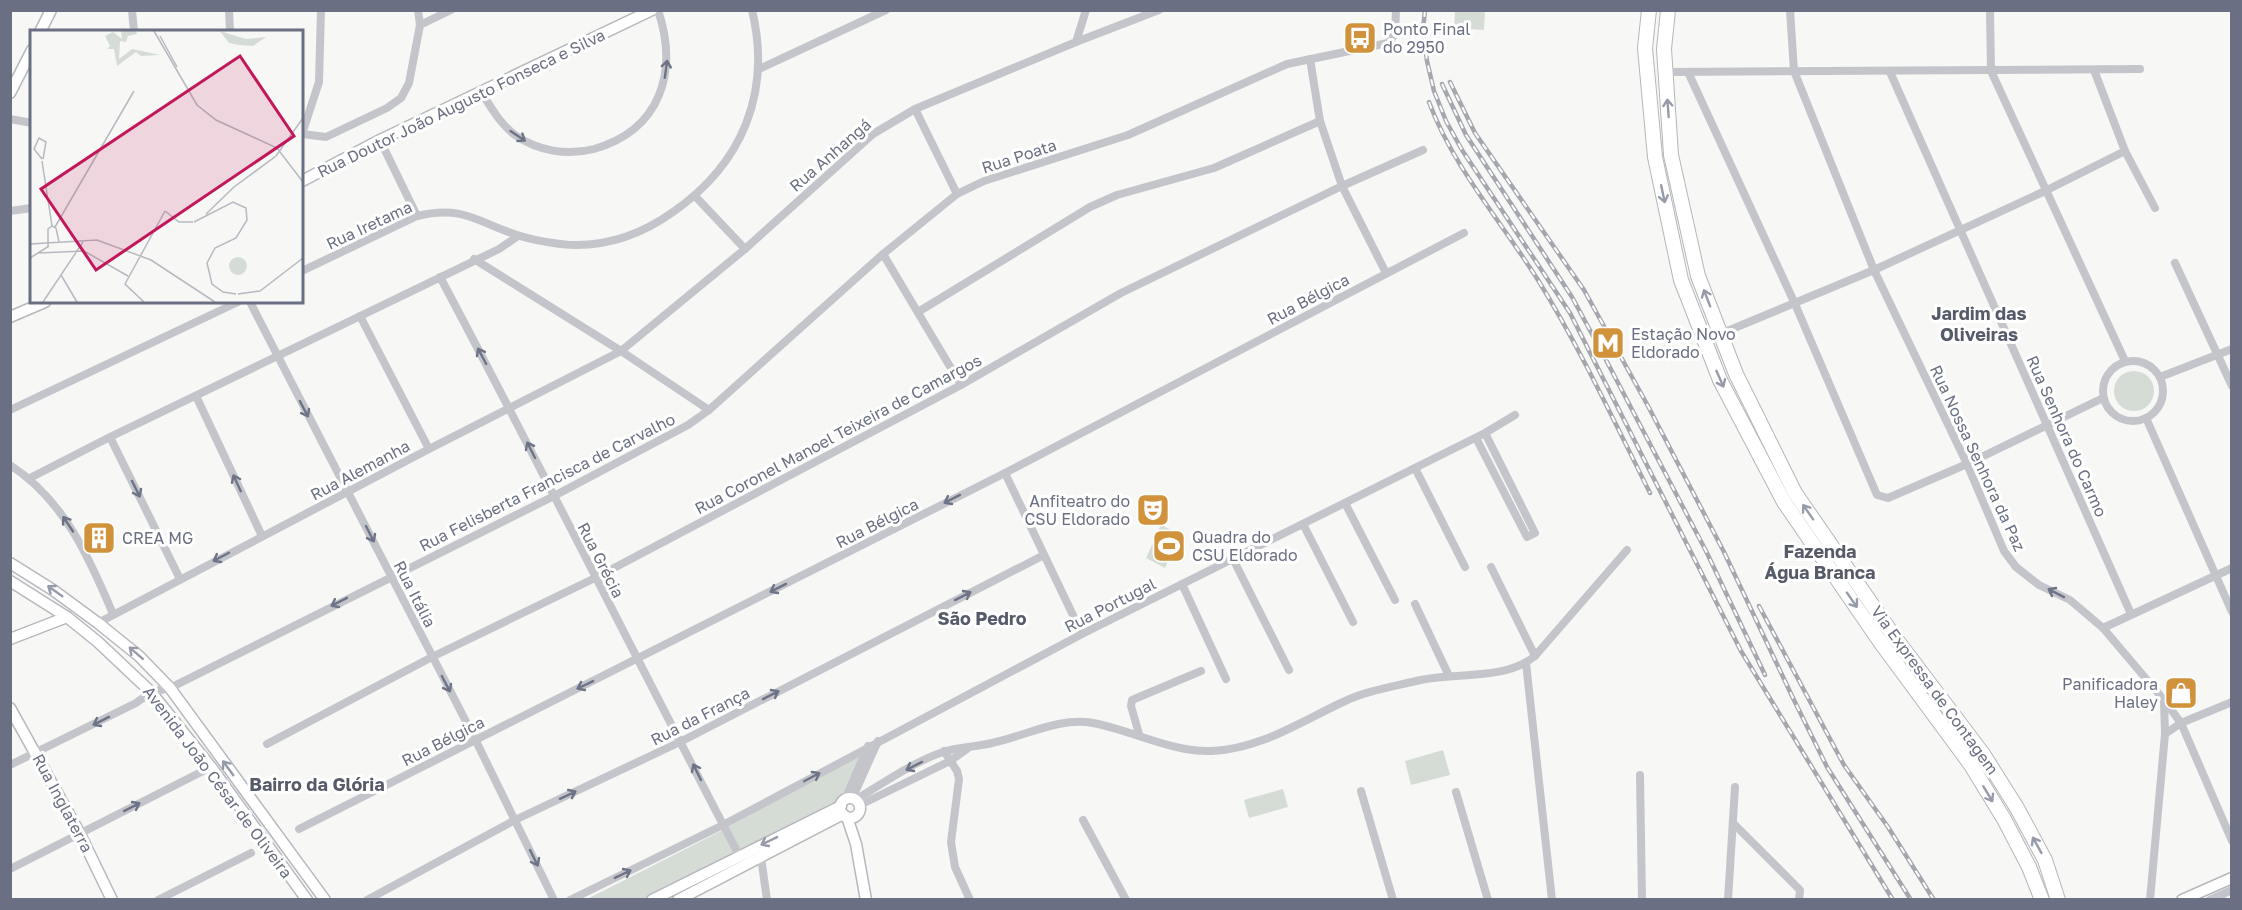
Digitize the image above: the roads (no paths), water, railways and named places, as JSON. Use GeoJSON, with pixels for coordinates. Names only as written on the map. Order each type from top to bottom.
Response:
{"type":"FeatureCollection","features":[{"type":"Feature","properties":{"kind":"highway","name":"Via Expressa de Contagem"},"geometry":{"type":"LineString","coordinates":[[1649,10],[1645,48],[1655,157],[1682,280],[1720,380],[1784,502],[1881,643],[1977,774],[2009,828],[2029,867],[2042,900]]}},
{"type":"Feature","properties":{"kind":"highway","name":"Via Expressa de Contagem"},"geometry":{"type":"LineString","coordinates":[[1668,10],[1664,49],[1671,156],[1698,276],[1736,374],[1795,493],[1893,635],[1983,754],[2017,808],[2045,860],[2058,900]]}},
{"type":"Feature","properties":{"kind":"street"},"geometry":{"type":"LineString","coordinates":[[41,30],[51,10]]}},
{"type":"Feature","properties":{"kind":"street"},"geometry":{"type":"LineString","coordinates":[[132,10],[134,30]]}},
{"type":"Feature","properties":{"kind":"street"},"geometry":{"type":"LineString","coordinates":[[229,10],[230,30]]}},
{"type":"Feature","properties":{"kind":"street"},"geometry":{"type":"LineString","coordinates":[[303,131],[319,82],[321,10]]}},
{"type":"Feature","properties":{"kind":"street"},"geometry":{"type":"LineString","coordinates":[[303,134],[326,137],[387,108],[400,98],[410,83],[420,25],[418,10]]}},
{"type":"Feature","properties":{"kind":"street"},"geometry":{"type":"LineString","coordinates":[[420,25],[451,10]]}},
{"type":"Feature","properties":{"kind":"street","name":"Rua Doutor João Augusto Fonseca e Silva"},"geometry":{"type":"LineString","coordinates":[[303,180],[380,140],[652,10]]}},
{"type":"Feature","properties":{"kind":"street"},"geometry":{"type":"LineString","coordinates":[[481,92],[504,126],[515,135],[537,146],[562,153],[613,143],[634,130],[651,110],[663,85],[667,48],[658,10]]}},
{"type":"Feature","properties":{"kind":"street","name":"Rua Iretama"},"geometry":{"type":"LineString","coordinates":[[303,271],[417,216],[432,213],[467,215],[518,236],[574,245],[605,243],[636,233],[664,218],[695,196],[726,162],[743,133],[750,113],[759,69],[757,31],[752,10]]}},
{"type":"Feature","properties":{"kind":"street"},"geometry":{"type":"LineString","coordinates":[[759,69],[886,10]]}},
{"type":"Feature","properties":{"kind":"street"},"geometry":{"type":"LineString","coordinates":[[1076,42],[1086,10]]}},
{"type":"Feature","properties":{"kind":"street","name":"Rua Anhangá"},"geometry":{"type":"LineString","coordinates":[[621,351],[744,249],[873,134],[915,109],[1159,10]]}},
{"type":"Feature","properties":{"kind":"street","name":"Rua Poata"},"geometry":{"type":"LineString","coordinates":[[709,410],[884,254],[957,194],[984,181],[1128,135],[1287,64],[1388,43],[1395,34],[1396,10]]}},
{"type":"Feature","properties":{"kind":"street","name":"Rua Nossa Senhora da Paz"},"geometry":{"type":"LineString","coordinates":[[1790,10],[1794,70],[1874,270],[1967,464],[2004,551],[2016,567],[2039,585],[2070,600],[2103,628],[2164,700],[2181,723],[2232,841]]}},
{"type":"Feature","properties":{"kind":"street"},"geometry":{"type":"LineString","coordinates":[[1990,10],[1991,71],[2125,361]]}},
{"type":"Feature","properties":{"kind":"street"},"geometry":{"type":"LineString","coordinates":[[10,93],[30,54]]}},
{"type":"Feature","properties":{"kind":"street"},"geometry":{"type":"LineString","coordinates":[[1310,59],[1320,121],[1342,186],[1386,273]]}},
{"type":"Feature","properties":{"kind":"street"},"geometry":{"type":"LineString","coordinates":[[1666,72],[2140,69]]}},
{"type":"Feature","properties":{"kind":"street"},"geometry":{"type":"LineString","coordinates":[[2094,70],[2125,151],[2155,208]]}},
{"type":"Feature","properties":{"kind":"street"},"geometry":{"type":"LineString","coordinates":[[1688,72],[1795,304],[1877,495],[1888,498],[2049,426],[2103,398]]}},
{"type":"Feature","properties":{"kind":"street","name":"Rua Senhora do Carmo"},"geometry":{"type":"LineString","coordinates":[[1890,72],[2131,614]]}},
{"type":"Feature","properties":{"kind":"street"},"geometry":{"type":"LineString","coordinates":[[915,109],[957,194]]}},
{"type":"Feature","properties":{"kind":"street"},"geometry":{"type":"LineString","coordinates":[[10,119],[30,123]]}},
{"type":"Feature","properties":{"kind":"street"},"geometry":{"type":"LineString","coordinates":[[918,312],[1090,207],[1117,195],[1214,168],[1320,121]]}},
{"type":"Feature","properties":{"kind":"street"},"geometry":{"type":"LineString","coordinates":[[380,140],[417,216]]}},
{"type":"Feature","properties":{"kind":"street","name":"Rua Coronel Manoel Teixeira de Camargos"},"geometry":{"type":"LineString","coordinates":[[267,744],[432,657],[595,578],[961,385],[1121,293],[1342,186],[1423,150]]}},
{"type":"Feature","properties":{"kind":"street"},"geometry":{"type":"LineString","coordinates":[[1720,334],[1874,270],[2045,191],[2125,151]]}},
{"type":"Feature","properties":{"kind":"street"},"geometry":{"type":"LineString","coordinates":[[695,196],[744,249]]}},
{"type":"Feature","properties":{"kind":"street"},"geometry":{"type":"LineString","coordinates":[[10,211],[30,208]]}},
{"type":"Feature","properties":{"kind":"street"},"geometry":{"type":"LineString","coordinates":[[500,249],[507,231]]}},
{"type":"Feature","properties":{"kind":"street","name":"Rua Bélgica"},"geometry":{"type":"LineString","coordinates":[[299,830],[1005,473],[1464,233]]}},
{"type":"Feature","properties":{"kind":"street"},"geometry":{"type":"LineString","coordinates":[[30,478],[474,259],[500,249],[518,236]]}},
{"type":"Feature","properties":{"kind":"street"},"geometry":{"type":"LineString","coordinates":[[884,254],[961,385]]}},
{"type":"Feature","properties":{"kind":"street"},"geometry":{"type":"LineString","coordinates":[[474,259],[621,351],[709,410]]}},
{"type":"Feature","properties":{"kind":"street"},"geometry":{"type":"LineString","coordinates":[[2175,263],[2232,386]]}},
{"type":"Feature","properties":{"kind":"street","name":"Rua Grécia"},"geometry":{"type":"LineString","coordinates":[[440,277],[510,408],[595,578],[682,741],[739,855]]}},
{"type":"Feature","properties":{"kind":"street"},"geometry":{"type":"LineString","coordinates":[[10,317],[43,303]]}},
{"type":"Feature","properties":{"kind":"street"},"geometry":{"type":"LineString","coordinates":[[10,410],[236,303]]}},
{"type":"Feature","properties":{"kind":"street","name":"Rua Itália"},"geometry":{"type":"LineString","coordinates":[[250,303],[475,739],[554,900]]}},
{"type":"Feature","properties":{"kind":"street"},"geometry":{"type":"LineString","coordinates":[[360,316],[429,449]]}},
{"type":"Feature","properties":{"kind":"street"},"geometry":{"type":"LineString","coordinates":[[2160,377],[2232,349]]}},
{"type":"Feature","properties":{"kind":"street","name":"Rua Alemanha"},"geometry":{"type":"LineString","coordinates":[[98,622],[621,351]]}},
{"type":"Feature","properties":{"kind":"street"},"geometry":{"type":"LineString","coordinates":[[2135,360],[2145,363],[2160,377],[2163,396],[2160,405],[2146,418],[2137,421],[2120,418],[2106,407],[2102,389],[2109,371],[2125,361],[2135,360]]}},
{"type":"Feature","properties":{"kind":"street"},"geometry":{"type":"LineString","coordinates":[[196,396],[262,536]]}},
{"type":"Feature","properties":{"kind":"street","name":"Rua Felisberta Francisca de Carvalho"},"geometry":{"type":"LineString","coordinates":[[151,692],[170,688],[554,496],[688,425],[709,410]]}},
{"type":"Feature","properties":{"kind":"street","name":"Rua Portugal"},"geometry":{"type":"LineString","coordinates":[[570,900],[723,825],[1082,634],[1476,438],[1515,415]]}},
{"type":"Feature","properties":{"kind":"street"},"geometry":{"type":"LineString","coordinates":[[2146,418],[2214,576],[2232,612]]}},
{"type":"Feature","properties":{"kind":"street"},"geometry":{"type":"LineString","coordinates":[[1476,438],[1527,537],[1535,533],[1485,433]]}},
{"type":"Feature","properties":{"kind":"street"},"geometry":{"type":"LineString","coordinates":[[110,437],[180,579]]}},
{"type":"Feature","properties":{"kind":"street"},"geometry":{"type":"LineString","coordinates":[[10,465],[30,478],[68,521],[92,565],[113,614]]}},
{"type":"Feature","properties":{"kind":"street"},"geometry":{"type":"LineString","coordinates":[[1415,468],[1465,567]]}},
{"type":"Feature","properties":{"kind":"street"},"geometry":{"type":"LineString","coordinates":[[1005,473],[1082,634]]}},
{"type":"Feature","properties":{"kind":"street"},"geometry":{"type":"LineString","coordinates":[[1345,503],[1395,600]]}},
{"type":"Feature","properties":{"kind":"street"},"geometry":{"type":"LineString","coordinates":[[1303,524],[1353,622]]}},
{"type":"Feature","properties":{"kind":"street"},"geometry":{"type":"LineString","coordinates":[[678,900],[761,857],[944,751],[969,748],[1072,721],[1093,723],[1139,734],[1180,748],[1212,751],[1244,746],[1276,736],[1364,693],[1423,679],[1477,674],[1526,663],[1535,656],[1627,550]]}},
{"type":"Feature","properties":{"kind":"street","name":"Rua da França"},"geometry":{"type":"LineString","coordinates":[[367,900],[515,820],[682,741],[1044,555]]}},
{"type":"Feature","properties":{"kind":"street"},"geometry":{"type":"LineString","coordinates":[[1233,559],[1289,670]]}},
{"type":"Feature","properties":{"kind":"street","name":"Avenida João César de Oliveira"},"geometry":{"type":"LineString","coordinates":[[10,563],[98,622],[139,656],[170,688],[325,900]]}},
{"type":"Feature","properties":{"kind":"street"},"geometry":{"type":"LineString","coordinates":[[1491,567],[1535,656]]}},
{"type":"Feature","properties":{"kind":"street"},"geometry":{"type":"LineString","coordinates":[[2103,628],[2232,568]]}},
{"type":"Feature","properties":{"kind":"street","name":"Avenida João César de Oliveira"},"geometry":{"type":"LineString","coordinates":[[10,582],[68,617],[151,692],[211,767],[307,900]]}},
{"type":"Feature","properties":{"kind":"street"},"geometry":{"type":"LineString","coordinates":[[1182,584],[1226,679]]}},
{"type":"Feature","properties":{"kind":"street"},"geometry":{"type":"LineString","coordinates":[[1415,604],[1449,676]]}},
{"type":"Feature","properties":{"kind":"street"},"geometry":{"type":"LineString","coordinates":[[10,639],[68,617]]}},
{"type":"Feature","properties":{"kind":"street"},"geometry":{"type":"LineString","coordinates":[[1526,663],[1552,900]]}},
{"type":"Feature","properties":{"kind":"street"},"geometry":{"type":"LineString","coordinates":[[1139,734],[1131,706],[1132,700],[1201,671]]}},
{"type":"Feature","properties":{"kind":"street"},"geometry":{"type":"LineString","coordinates":[[165,709],[165,696],[170,688]]}},
{"type":"Feature","properties":{"kind":"street"},"geometry":{"type":"LineString","coordinates":[[10,765],[136,703],[151,692]]}},
{"type":"Feature","properties":{"kind":"street"},"geometry":{"type":"LineString","coordinates":[[2151,899],[2164,734],[2164,700]]}},
{"type":"Feature","properties":{"kind":"street"},"geometry":{"type":"LineString","coordinates":[[2164,734],[2181,723],[2232,702]]}},
{"type":"Feature","properties":{"kind":"street","name":"Rua Inglaterra"},"geometry":{"type":"LineString","coordinates":[[10,708],[37,753],[112,900]]}},
{"type":"Feature","properties":{"kind":"street"},"geometry":{"type":"LineString","coordinates":[[850,807],[878,741]]}},
{"type":"Feature","properties":{"kind":"street"},"geometry":{"type":"LineString","coordinates":[[866,900],[850,807],[868,746]]}},
{"type":"Feature","properties":{"kind":"street"},"geometry":{"type":"LineString","coordinates":[[652,900],[739,855],[950,761],[969,748]]}},
{"type":"Feature","properties":{"kind":"street"},"geometry":{"type":"LineString","coordinates":[[944,751],[957,771],[959,779],[951,842],[956,867],[970,900]]}},
{"type":"Feature","properties":{"kind":"street"},"geometry":{"type":"LineString","coordinates":[[10,869],[211,767]]}},
{"type":"Feature","properties":{"kind":"street"},"geometry":{"type":"LineString","coordinates":[[1640,775],[1642,900]]}},
{"type":"Feature","properties":{"kind":"street"},"geometry":{"type":"LineString","coordinates":[[1728,900],[1735,788]]}},
{"type":"Feature","properties":{"kind":"street"},"geometry":{"type":"LineString","coordinates":[[1362,791],[1393,900]]}},
{"type":"Feature","properties":{"kind":"street"},"geometry":{"type":"LineString","coordinates":[[1456,792],[1488,900]]}},
{"type":"Feature","properties":{"kind":"street"},"geometry":{"type":"LineString","coordinates":[[1083,820],[1126,900]]}},
{"type":"Feature","properties":{"kind":"street"},"geometry":{"type":"LineString","coordinates":[[1733,824],[1800,890],[1799,900]]}},
{"type":"Feature","properties":{"kind":"street"},"geometry":{"type":"LineString","coordinates":[[158,900],[251,853]]}},
{"type":"Feature","properties":{"kind":"street"},"geometry":{"type":"LineString","coordinates":[[761,857],[767,900]]}},
{"type":"Feature","properties":{"kind":"street"},"geometry":{"type":"LineString","coordinates":[[2182,900],[2228,883]]}},
{"type":"Feature","properties":{"kind":"street"},"geometry":{"type":"LineString","coordinates":[[2210,900],[2228,883]]}},
{"type":"Feature","properties":{"kind":"railway"},"geometry":{"type":"LineString","coordinates":[[1425,10],[1423,30],[1427,61],[1434,91],[1446,121],[1462,150],[1570,313],[1741,651],[1893,900]]}},
{"type":"Feature","properties":{"kind":"railway"},"geometry":{"type":"LineString","coordinates":[[1450,82],[1475,133],[1584,290],[1724,552],[1827,767],[1911,900]]}},
{"type":"Feature","properties":{"kind":"railway"},"geometry":{"type":"LineString","coordinates":[[1442,84],[1466,135],[1572,297],[1706,551],[1765,675]]}},
{"type":"Feature","properties":{"kind":"railway"},"geometry":{"type":"LineString","coordinates":[[1429,102],[1439,126],[1464,171],[1524,258],[1568,332],[1650,493]]}},
{"type":"Feature","properties":{"kind":"railway"},"geometry":{"type":"LineString","coordinates":[[1759,606],[1844,765],[1888,827],[1934,900]]}},
{"type":"Feature","properties":{"kind":"place","name":"Ponto Final do 2950"},"geometry":{"type":"Point","coordinates":[1360,38]}},
{"type":"Feature","properties":{"kind":"place","name":"Estação Novo Eldorado"},"geometry":{"type":"Point","coordinates":[1608,343]}},
{"type":"Feature","properties":{"kind":"place","name":"Anfiteatro do CSU Eldorado"},"geometry":{"type":"Point","coordinates":[1153,510]}},
{"type":"Feature","properties":{"kind":"place","name":"CREA MG"},"geometry":{"type":"Point","coordinates":[99,538]}},
{"type":"Feature","properties":{"kind":"place","name":"Quadra do CSU Eldorado"},"geometry":{"type":"Point","coordinates":[1169,546]}},
{"type":"Feature","properties":{"kind":"place","name":"Panificadora Haley"},"geometry":{"type":"Point","coordinates":[2181,693]}},
{"type":"Feature","properties":{"kind":"district","name":"Jardim das Oliveiras"},"geometry":{"type":"Point","coordinates":[1979,323]}},
{"type":"Feature","properties":{"kind":"district","name":"Fazenda Água Branca"},"geometry":{"type":"Point","coordinates":[1820,561]}},
{"type":"Feature","properties":{"kind":"district","name":"São Pedro"},"geometry":{"type":"Point","coordinates":[982,618]}},
{"type":"Feature","properties":{"kind":"district","name":"Bairro da Glória"},"geometry":{"type":"Point","coordinates":[317,784]}}]}
